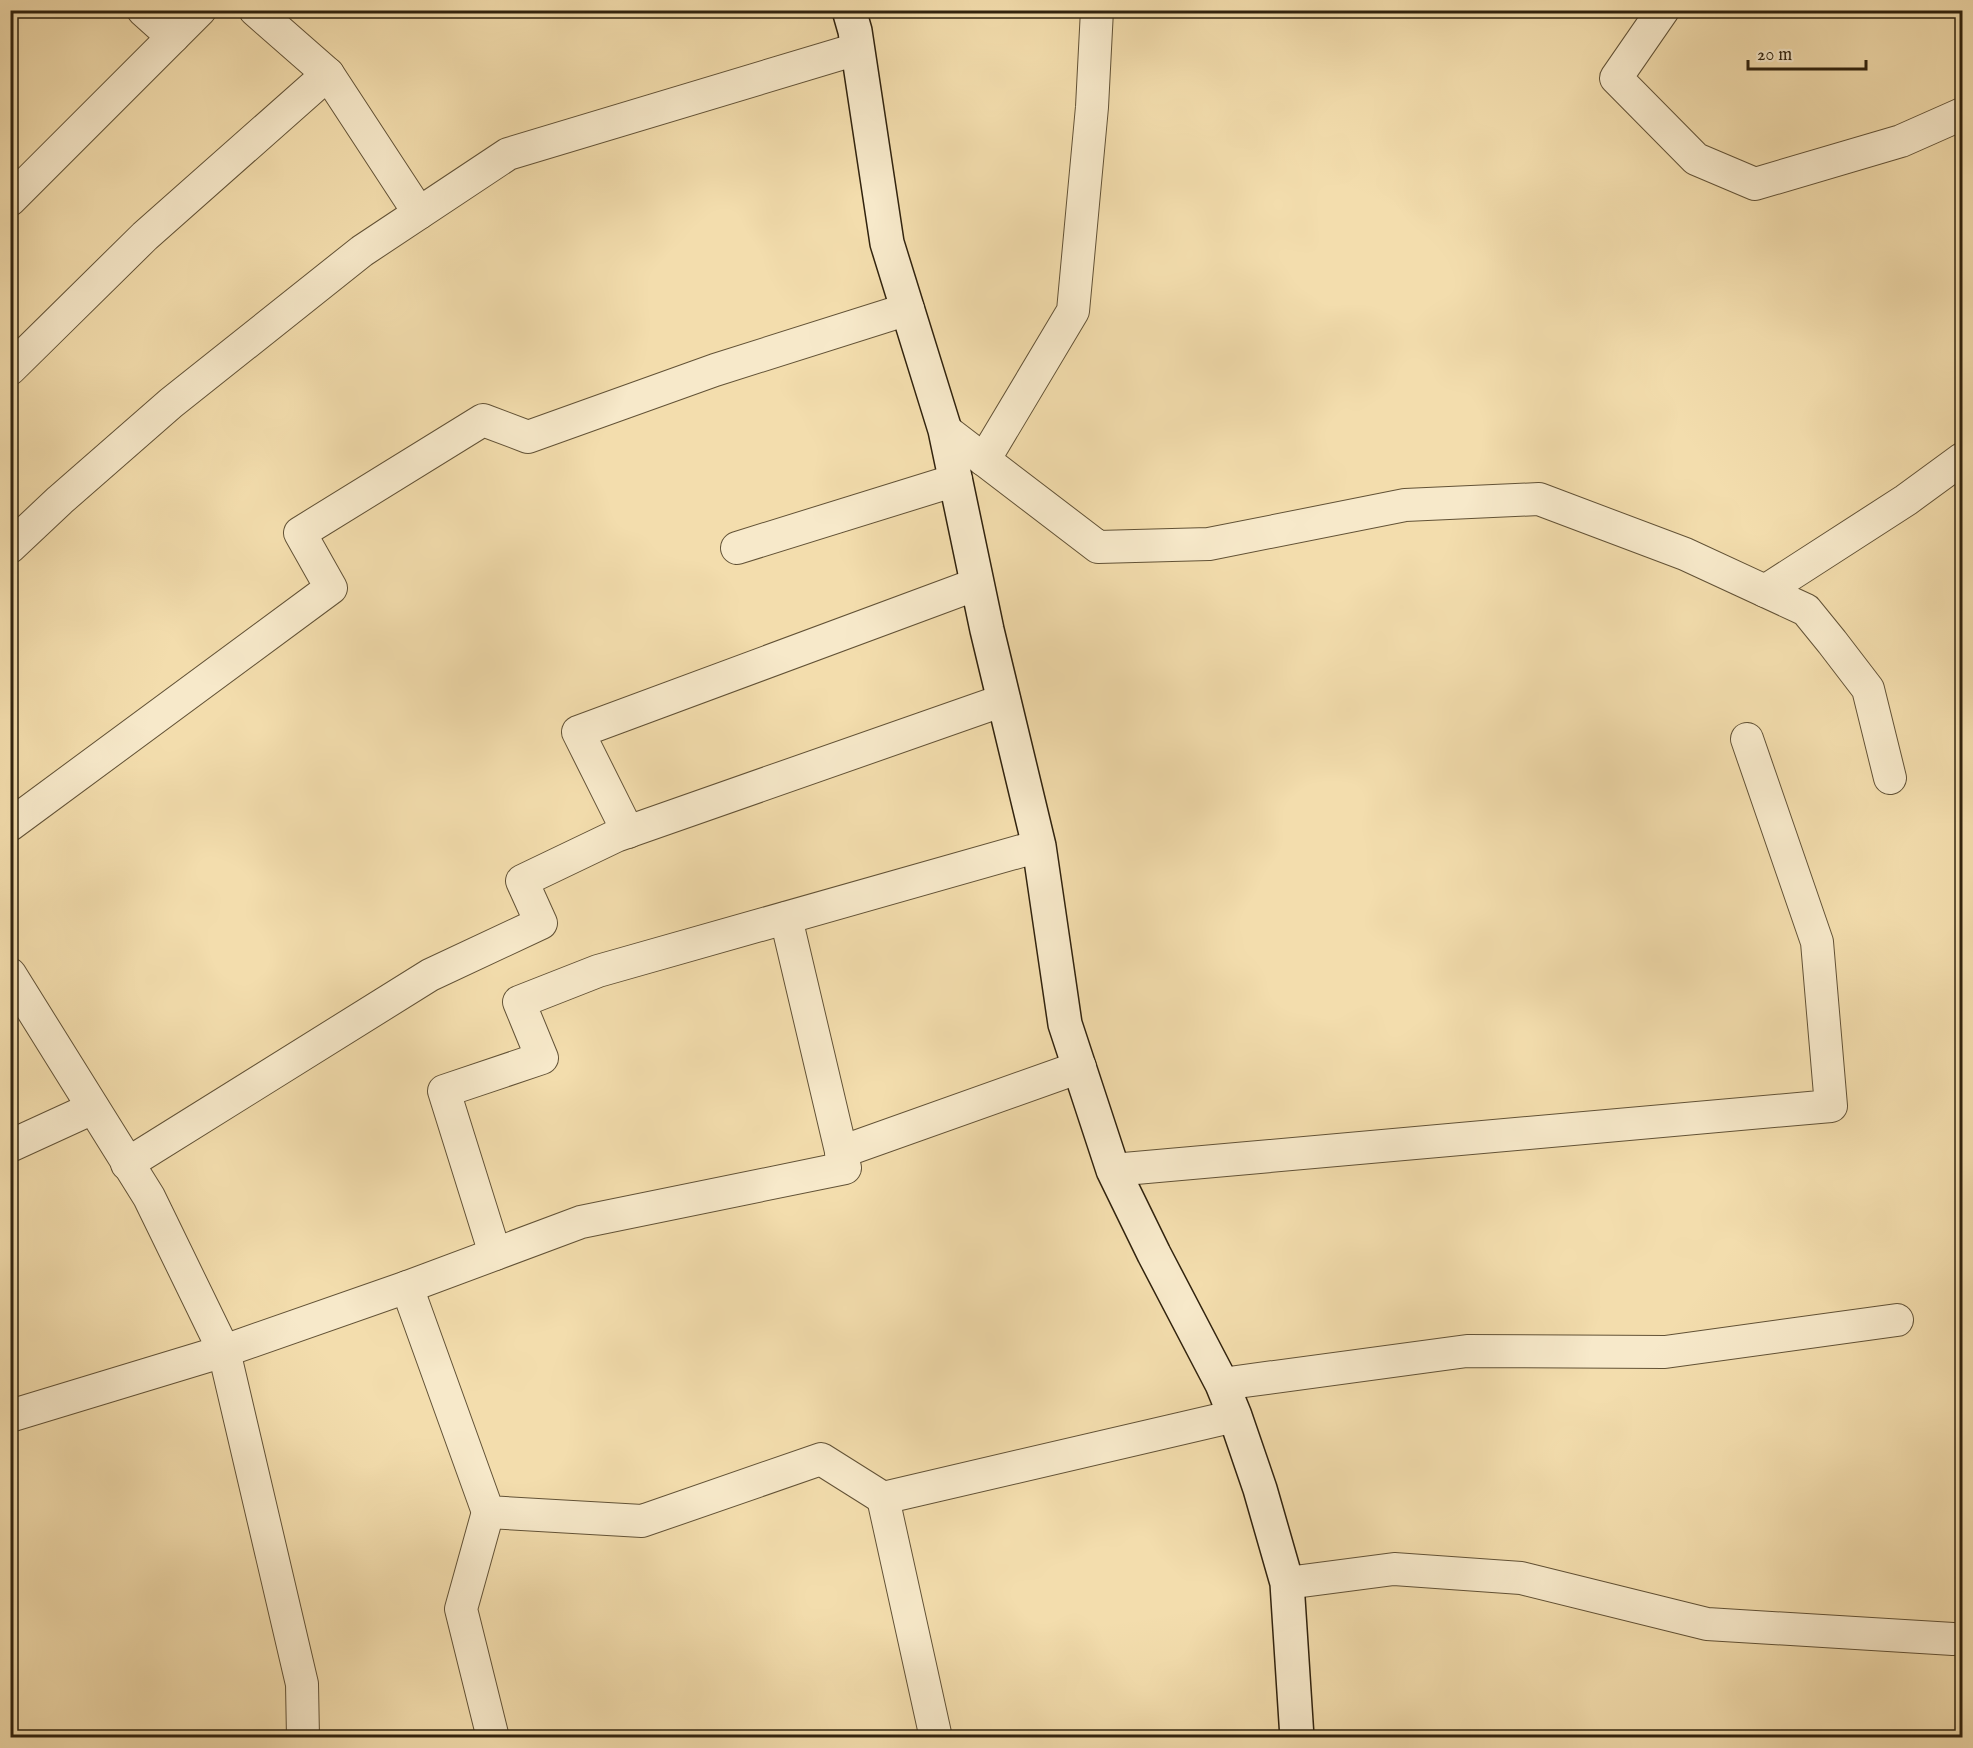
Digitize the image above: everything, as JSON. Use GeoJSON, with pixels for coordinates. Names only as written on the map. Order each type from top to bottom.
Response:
{"type":"FeatureCollection","features":[{"type":"Feature","properties":{"kind":"street"},"geometry":{"type":"LineString","coordinates":[[143,10],[173,37]]}},
{"type":"Feature","properties":{"kind":"street"},"geometry":{"type":"LineString","coordinates":[[10,200],[200,10]]}},
{"type":"Feature","properties":{"kind":"street"},"geometry":{"type":"LineString","coordinates":[[255,10],[328,74],[419,213]]}},
{"type":"Feature","properties":{"kind":"street"},"geometry":{"type":"LineString","coordinates":[[849,10],[887,243],[945,430],[977,584],[1039,846],[1065,1024],[1113,1170],[1222,1384],[1260,1489],[1287,1583],[1298,1737]]}},
{"type":"Feature","properties":{"kind":"street"},"geometry":{"type":"LineString","coordinates":[[984,460],[1073,311],[1092,107],[1097,10]]}},
{"type":"Feature","properties":{"kind":"street"},"geometry":{"type":"LineString","coordinates":[[1663,10],[1616,78],[1696,159],[1755,184],[1901,141],[1962,114]]}},
{"type":"Feature","properties":{"kind":"street"},"geometry":{"type":"LineString","coordinates":[[10,547],[171,403],[362,251],[508,154],[857,49]]}},
{"type":"Feature","properties":{"kind":"street"},"geometry":{"type":"LineString","coordinates":[[10,369],[145,236],[328,74]]}},
{"type":"Feature","properties":{"kind":"street"},"geometry":{"type":"LineString","coordinates":[[10,825],[331,588],[300,533],[483,420],[528,437],[715,370],[908,309]]}},
{"type":"Feature","properties":{"kind":"street"},"geometry":{"type":"LineString","coordinates":[[945,430],[1098,547],[1209,544],[1405,505],[1539,499],[1685,555],[1806,610],[1868,689],[1890,778]]}},
{"type":"Feature","properties":{"kind":"street"},"geometry":{"type":"LineString","coordinates":[[1765,591],[1906,500],[1962,459]]}},
{"type":"Feature","properties":{"kind":"street"},"geometry":{"type":"LineString","coordinates":[[737,548],[956,480]]}},
{"type":"Feature","properties":{"kind":"street"},"geometry":{"type":"LineString","coordinates":[[628,832],[579,732],[977,584]]}},
{"type":"Feature","properties":{"kind":"street"},"geometry":{"type":"LineString","coordinates":[[128,1164],[430,975],[541,923],[522,881],[628,832],[1004,700]]}},
{"type":"Feature","properties":{"kind":"street"},"geometry":{"type":"LineString","coordinates":[[1113,1170],[1831,1106],[1817,942],[1747,739]]}},
{"type":"Feature","properties":{"kind":"street"},"geometry":{"type":"LineString","coordinates":[[495,1254],[444,1091],[542,1058],[519,1002],[598,971],[1039,846]]}},
{"type":"Feature","properties":{"kind":"street"},"geometry":{"type":"LineString","coordinates":[[10,1416],[224,1351],[407,1287],[581,1222],[845,1168],[786,918]]}},
{"type":"Feature","properties":{"kind":"street"},"geometry":{"type":"LineString","coordinates":[[10,974],[149,1197],[224,1351],[302,1684],[303,1737]]}},
{"type":"Feature","properties":{"kind":"street"},"geometry":{"type":"LineString","coordinates":[[841,1152],[1080,1067]]}},
{"type":"Feature","properties":{"kind":"street"},"geometry":{"type":"LineString","coordinates":[[10,1146],[93,1108]]}},
{"type":"Feature","properties":{"kind":"street"},"geometry":{"type":"LineString","coordinates":[[407,1287],[488,1512],[461,1609],[494,1737]]}},
{"type":"Feature","properties":{"kind":"street"},"geometry":{"type":"LineString","coordinates":[[1222,1384],[1467,1351],[1665,1352],[1897,1320]]}},
{"type":"Feature","properties":{"kind":"street"},"geometry":{"type":"LineString","coordinates":[[488,1512],[642,1521],[821,1459],[883,1498],[1235,1416]]}},
{"type":"Feature","properties":{"kind":"street"},"geometry":{"type":"LineString","coordinates":[[883,1498],[936,1737]]}},
{"type":"Feature","properties":{"kind":"street"},"geometry":{"type":"LineString","coordinates":[[1287,1583],[1394,1569],[1521,1578],[1707,1624],[1953,1639]]}}]}
